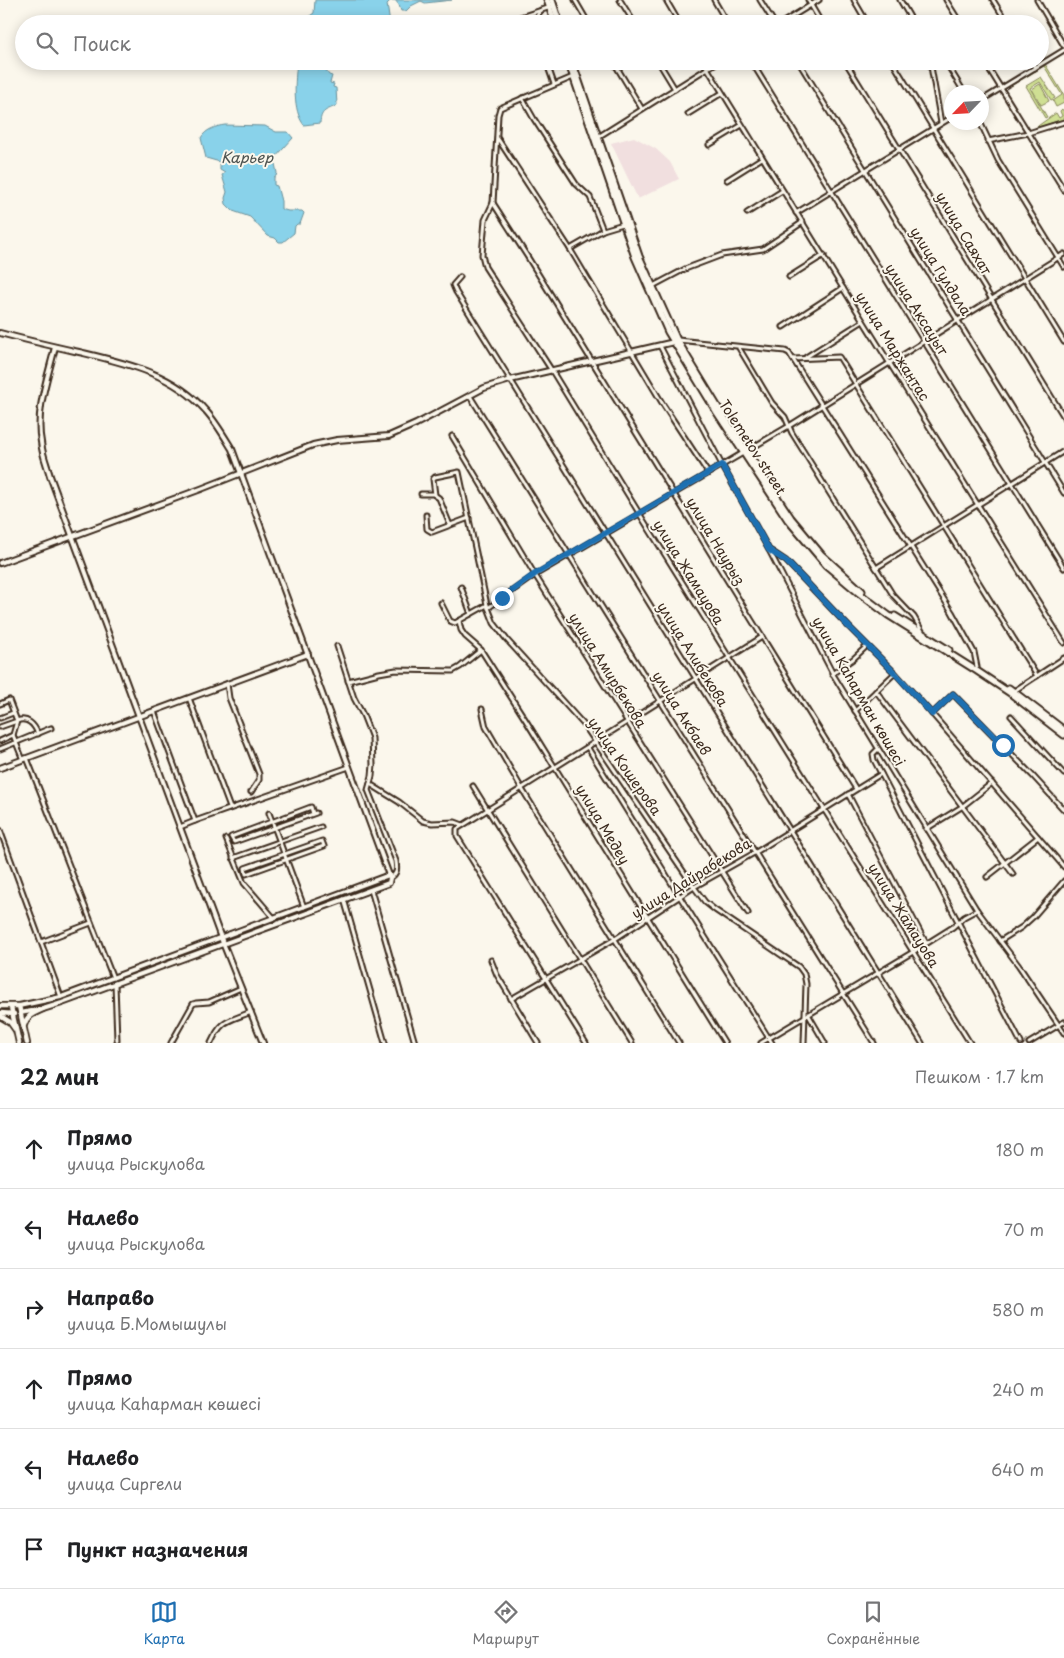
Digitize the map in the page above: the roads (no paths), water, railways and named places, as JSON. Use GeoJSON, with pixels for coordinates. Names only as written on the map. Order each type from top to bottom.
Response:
{"type":"FeatureCollection","features":[{"type":"Feature","properties":{"kind":"main road"},"geometry":{"type":"LineString","coordinates":[[547,0],[552,4]]}},
{"type":"Feature","properties":{"kind":"main road","name":"Tolemetov street"},"geometry":{"type":"LineString","coordinates":[[571,70],[597,137],[650,287]]}},
{"type":"Feature","properties":{"kind":"main road","name":"Tolemetov street"},"geometry":{"type":"LineString","coordinates":[[575,70],[624,224],[675,341],[788,520],[818,557],[859,593],[888,615],[977,667],[1013,691],[1064,730]]}},
{"type":"Feature","properties":{"kind":"main road","name":"Tolemetov street"},"geometry":{"type":"LineString","coordinates":[[922,635],[1010,693],[1064,735]]}},
{"type":"Feature","properties":{"kind":"main road"},"geometry":{"type":"LineString","coordinates":[[0,1006],[19,1006],[27,1043]]}},
{"type":"Feature","properties":{"kind":"main road"},"geometry":{"type":"LineString","coordinates":[[11,1007],[20,1043]]}},
{"type":"Feature","properties":{"kind":"main road"},"geometry":{"type":"LineString","coordinates":[[24,1029],[26,1018],[43,1009]]}},
{"type":"Feature","properties":{"kind":"main road"},"geometry":{"type":"LineString","coordinates":[[0,1014],[20,1013]]}},
{"type":"Feature","properties":{"kind":"main road"},"geometry":{"type":"LineString","coordinates":[[0,1014],[10,1022],[18,1037]]}},
{"type":"Feature","properties":{"kind":"street"},"geometry":{"type":"LineString","coordinates":[[575,0],[584,15]]}},
{"type":"Feature","properties":{"kind":"street"},"geometry":{"type":"LineString","coordinates":[[620,0],[629,15]]}},
{"type":"Feature","properties":{"kind":"street"},"geometry":{"type":"LineString","coordinates":[[666,0],[675,15]]}},
{"type":"Feature","properties":{"kind":"street"},"geometry":{"type":"LineString","coordinates":[[714,0],[723,15]]}},
{"type":"Feature","properties":{"kind":"street"},"geometry":{"type":"LineString","coordinates":[[760,0],[769,15]]}},
{"type":"Feature","properties":{"kind":"street"},"geometry":{"type":"LineString","coordinates":[[808,0],[817,15]]}},
{"type":"Feature","properties":{"kind":"street"},"geometry":{"type":"LineString","coordinates":[[795,15],[819,0]]}},
{"type":"Feature","properties":{"kind":"street"},"geometry":{"type":"LineString","coordinates":[[854,0],[863,15]]}},
{"type":"Feature","properties":{"kind":"street"},"geometry":{"type":"LineString","coordinates":[[900,0],[909,15]]}},
{"type":"Feature","properties":{"kind":"street"},"geometry":{"type":"LineString","coordinates":[[946,0],[955,15]]}},
{"type":"Feature","properties":{"kind":"street"},"geometry":{"type":"LineString","coordinates":[[993,0],[1002,15]]}},
{"type":"Feature","properties":{"kind":"street"},"geometry":{"type":"LineString","coordinates":[[1037,0],[1045,15]]}},
{"type":"Feature","properties":{"kind":"street"},"geometry":{"type":"LineString","coordinates":[[526,15],[552,4]]}},
{"type":"Feature","properties":{"kind":"street"},"geometry":{"type":"LineString","coordinates":[[538,15],[541,10]]}},
{"type":"Feature","properties":{"kind":"street"},"geometry":{"type":"LineString","coordinates":[[1049,21],[1064,48],[1049,58]]}},
{"type":"Feature","properties":{"kind":"street"},"geometry":{"type":"LineString","coordinates":[[549,70],[554,84]]}},
{"type":"Feature","properties":{"kind":"street"},"geometry":{"type":"LineString","coordinates":[[618,70],[642,109]]}},
{"type":"Feature","properties":{"kind":"street"},"geometry":{"type":"LineString","coordinates":[[663,70],[675,89]]}},
{"type":"Feature","properties":{"kind":"street"},"geometry":{"type":"LineString","coordinates":[[597,137],[705,70]]}},
{"type":"Feature","properties":{"kind":"street","name":"улица Маржантас"},"geometry":{"type":"LineString","coordinates":[[709,70],[782,192],[824,255],[863,321],[1064,642]]}},
{"type":"Feature","properties":{"kind":"street","name":"улица Аксауыт"},"geometry":{"type":"LineString","coordinates":[[757,70],[1064,568]]}},
{"type":"Feature","properties":{"kind":"street","name":"улица Гулдала"},"geometry":{"type":"LineString","coordinates":[[804,70],[1064,493]]}},
{"type":"Feature","properties":{"kind":"street","name":"улица Саяхат"},"geometry":{"type":"LineString","coordinates":[[851,70],[1064,417]]}},
{"type":"Feature","properties":{"kind":"street"},"geometry":{"type":"LineString","coordinates":[[898,70],[1064,342]]}},
{"type":"Feature","properties":{"kind":"street"},"geometry":{"type":"LineString","coordinates":[[932,70],[941,123]]}},
{"type":"Feature","properties":{"kind":"street"},"geometry":{"type":"LineString","coordinates":[[951,70],[960,85]]}},
{"type":"Feature","properties":{"kind":"street"},"geometry":{"type":"LineString","coordinates":[[990,70],[1064,190]]}},
{"type":"Feature","properties":{"kind":"street"},"geometry":{"type":"LineString","coordinates":[[989,96],[1032,70]]}},
{"type":"Feature","properties":{"kind":"street","name":"улица Жамауова"},"geometry":{"type":"LineString","coordinates":[[573,77],[500,108],[498,114],[493,203],[485,220],[482,261],[484,266],[552,371],[970,1043]]}},
{"type":"Feature","properties":{"kind":"street"},"geometry":{"type":"LineString","coordinates":[[688,114],[722,93]]}},
{"type":"Feature","properties":{"kind":"street"},"geometry":{"type":"LineString","coordinates":[[522,98],[576,184],[590,196],[603,230]]}},
{"type":"Feature","properties":{"kind":"street"},"geometry":{"type":"LineString","coordinates":[[796,213],[944,121]]}},
{"type":"Feature","properties":{"kind":"street"},"geometry":{"type":"LineString","coordinates":[[988,140],[1028,133],[1064,122]]}},
{"type":"Feature","properties":{"kind":"street"},"geometry":{"type":"LineString","coordinates":[[709,145],[742,126]]}},
{"type":"Feature","properties":{"kind":"street"},"geometry":{"type":"LineString","coordinates":[[984,130],[998,160],[1064,267]]}},
{"type":"Feature","properties":{"kind":"street"},"geometry":{"type":"LineString","coordinates":[[498,138],[570,249],[708,473]]}},
{"type":"Feature","properties":{"kind":"street"},"geometry":{"type":"LineString","coordinates":[[727,180],[762,158]]}},
{"type":"Feature","properties":{"kind":"street"},"geometry":{"type":"LineString","coordinates":[[747,213],[782,192]]}},
{"type":"Feature","properties":{"kind":"street","name":"улица Наурыз"},"geometry":{"type":"LineString","coordinates":[[493,203],[856,789]]}},
{"type":"Feature","properties":{"kind":"street"},"geometry":{"type":"LineString","coordinates":[[650,287],[685,269],[722,256],[764,248],[803,222]]}},
{"type":"Feature","properties":{"kind":"street"},"geometry":{"type":"LineString","coordinates":[[570,249],[603,230],[624,224]]}},
{"type":"Feature","properties":{"kind":"street"},"geometry":{"type":"LineString","coordinates":[[458,621],[488,606],[535,574],[788,426],[1064,254]]}},
{"type":"Feature","properties":{"kind":"street"},"geometry":{"type":"LineString","coordinates":[[789,277],[824,255]]}},
{"type":"Feature","properties":{"kind":"street","name":"улица Алибекова"},"geometry":{"type":"LineString","coordinates":[[460,277],[453,286],[922,1043]]}},
{"type":"Feature","properties":{"kind":"street"},"geometry":{"type":"LineString","coordinates":[[783,327],[843,288]]}},
{"type":"Feature","properties":{"kind":"street"},"geometry":{"type":"LineString","coordinates":[[806,358],[863,321]]}},
{"type":"Feature","properties":{"kind":"street"},"geometry":{"type":"LineString","coordinates":[[0,333],[128,364],[149,371],[177,387],[205,410],[218,426],[232,449],[390,877],[389,883],[371,890],[115,984],[43,1009],[20,1013]]}},
{"type":"Feature","properties":{"kind":"street"},"geometry":{"type":"LineString","coordinates":[[0,563],[241,474],[313,445],[337,440],[389,436],[484,388],[510,380],[675,341],[786,351],[793,359],[970,643],[977,667]]}},
{"type":"Feature","properties":{"kind":"street","name":"улица Каһарман көшесі"},"geometry":{"type":"LineString","coordinates":[[660,346],[769,550],[832,674],[854,712],[976,910],[1064,1033]]}},
{"type":"Feature","properties":{"kind":"street"},"geometry":{"type":"LineString","coordinates":[[56,347],[40,411],[40,443],[50,476],[223,944],[263,1043]]}},
{"type":"Feature","properties":{"kind":"street"},"geometry":{"type":"LineString","coordinates":[[739,347],[772,403],[785,417],[788,426],[893,595],[914,617],[922,635]]}},
{"type":"Feature","properties":{"kind":"street"},"geometry":{"type":"LineString","coordinates":[[793,359],[839,357],[1037,676]]}},
{"type":"Feature","properties":{"kind":"street","name":"улица Акбаев"},"geometry":{"type":"LineString","coordinates":[[470,396],[874,1043]]}},
{"type":"Feature","properties":{"kind":"street","name":"улица Амирбекова"},"geometry":{"type":"LineString","coordinates":[[452,436],[535,574],[748,913]]}},
{"type":"Feature","properties":{"kind":"street"},"geometry":{"type":"LineString","coordinates":[[876,568],[1064,451]]}},
{"type":"Feature","properties":{"kind":"street","name":"улица Кошерова"},"geometry":{"type":"LineString","coordinates":[[436,495],[433,479],[435,477],[460,473],[488,606],[494,623],[584,725],[694,887],[715,910],[799,968],[804,974],[806,984],[804,1043]]}},
{"type":"Feature","properties":{"kind":"street"},"geometry":{"type":"LineString","coordinates":[[421,494],[436,495],[439,498],[450,525]]}},
{"type":"Feature","properties":{"kind":"street"},"geometry":{"type":"LineString","coordinates":[[426,515],[427,529],[432,532],[469,518]]}},
{"type":"Feature","properties":{"kind":"street"},"geometry":{"type":"LineString","coordinates":[[769,550],[786,561],[895,673],[1064,867]]}},
{"type":"Feature","properties":{"kind":"street"},"geometry":{"type":"LineString","coordinates":[[461,588],[471,614]]}},
{"type":"Feature","properties":{"kind":"street","name":"улица Медеу"},"geometry":{"type":"LineString","coordinates":[[441,603],[450,621],[455,623],[458,621],[465,636],[481,650],[725,1043]]}},
{"type":"Feature","properties":{"kind":"street"},"geometry":{"type":"LineString","coordinates":[[586,1043],[456,832],[457,829],[762,637]]}},
{"type":"Feature","properties":{"kind":"street"},"geometry":{"type":"LineString","coordinates":[[19,1006],[61,997],[390,877],[398,869],[368,790],[373,765],[372,738],[354,698],[337,646]]}},
{"type":"Feature","properties":{"kind":"street"},"geometry":{"type":"LineString","coordinates":[[832,674],[867,646]]}},
{"type":"Feature","properties":{"kind":"street"},"geometry":{"type":"LineString","coordinates":[[348,681],[396,670],[453,671],[481,650]]}},
{"type":"Feature","properties":{"kind":"street"},"geometry":{"type":"LineString","coordinates":[[0,768],[308,654]]}},
{"type":"Feature","properties":{"kind":"street"},"geometry":{"type":"LineString","coordinates":[[1013,691],[1064,658]]}},
{"type":"Feature","properties":{"kind":"street"},"geometry":{"type":"LineString","coordinates":[[854,712],[895,673]]}},
{"type":"Feature","properties":{"kind":"street"},"geometry":{"type":"LineString","coordinates":[[227,684],[230,698],[260,778],[251,792]]}},
{"type":"Feature","properties":{"kind":"street"},"geometry":{"type":"LineString","coordinates":[[876,691],[1013,874]]}},
{"type":"Feature","properties":{"kind":"street"},"geometry":{"type":"LineString","coordinates":[[932,714],[953,694],[1064,810]]}},
{"type":"Feature","properties":{"kind":"street"},"geometry":{"type":"LineString","coordinates":[[189,698],[230,808]]}},
{"type":"Feature","properties":{"kind":"street"},"geometry":{"type":"LineString","coordinates":[[0,704],[9,700],[17,721],[13,735],[25,759],[113,978]]}},
{"type":"Feature","properties":{"kind":"street"},"geometry":{"type":"LineString","coordinates":[[482,709],[486,727],[522,789],[679,1043]]}},
{"type":"Feature","properties":{"kind":"street"},"geometry":{"type":"LineString","coordinates":[[154,711],[195,821]]}},
{"type":"Feature","properties":{"kind":"street"},"geometry":{"type":"LineString","coordinates":[[0,718],[14,713]]}},
{"type":"Feature","properties":{"kind":"street"},"geometry":{"type":"LineString","coordinates":[[1011,716],[1064,774]]}},
{"type":"Feature","properties":{"kind":"street"},"geometry":{"type":"LineString","coordinates":[[0,727],[23,718],[33,725],[38,734]]}},
{"type":"Feature","properties":{"kind":"street"},"geometry":{"type":"LineString","coordinates":[[0,749],[51,728]]}},
{"type":"Feature","properties":{"kind":"street"},"geometry":{"type":"LineString","coordinates":[[0,741],[13,735]]}},
{"type":"Feature","properties":{"kind":"street"},"geometry":{"type":"LineString","coordinates":[[588,748],[772,1043]]}},
{"type":"Feature","properties":{"kind":"street"},"geometry":{"type":"LineString","coordinates":[[877,750],[873,754],[874,760],[1022,1043]]}},
{"type":"Feature","properties":{"kind":"street"},"geometry":{"type":"LineString","coordinates":[[180,827],[349,767]]}},
{"type":"Feature","properties":{"kind":"street","name":"улица Дайрабекова"},"geometry":{"type":"LineString","coordinates":[[511,999],[615,939],[694,887],[756,852],[881,774]]}},
{"type":"Feature","properties":{"kind":"street"},"geometry":{"type":"LineString","coordinates":[[926,830],[963,806],[992,783]]}},
{"type":"Feature","properties":{"kind":"street"},"geometry":{"type":"LineString","coordinates":[[370,784],[399,802],[423,821],[432,823],[455,822],[463,825]]}},
{"type":"Feature","properties":{"kind":"street"},"geometry":{"type":"LineString","coordinates":[[473,786],[632,1043]]}},
{"type":"Feature","properties":{"kind":"street"},"geometry":{"type":"LineString","coordinates":[[848,794],[926,943]]}},
{"type":"Feature","properties":{"kind":"street"},"geometry":{"type":"LineString","coordinates":[[311,808],[315,813],[234,842],[231,837],[272,822],[311,808]]}},
{"type":"Feature","properties":{"kind":"street"},"geometry":{"type":"LineString","coordinates":[[269,812],[304,907]]}},
{"type":"Feature","properties":{"kind":"street"},"geometry":{"type":"LineString","coordinates":[[233,858],[321,827]]}},
{"type":"Feature","properties":{"kind":"street"},"geometry":{"type":"LineString","coordinates":[[0,830],[61,997]]}},
{"type":"Feature","properties":{"kind":"street"},"geometry":{"type":"LineString","coordinates":[[987,877],[1038,837]]}},
{"type":"Feature","properties":{"kind":"street"},"geometry":{"type":"LineString","coordinates":[[226,838],[244,883],[274,918]]}},
{"type":"Feature","properties":{"kind":"street"},"geometry":{"type":"LineString","coordinates":[[323,841],[324,846],[246,874],[245,868],[284,853],[323,841]]}},
{"type":"Feature","properties":{"kind":"street"},"geometry":{"type":"LineString","coordinates":[[1000,941],[1022,927],[1064,881]]}},
{"type":"Feature","properties":{"kind":"street"},"geometry":{"type":"LineString","coordinates":[[371,890],[415,1043]]}},
{"type":"Feature","properties":{"kind":"street"},"geometry":{"type":"LineString","coordinates":[[344,899],[385,1043]]}},
{"type":"Feature","properties":{"kind":"street"},"geometry":{"type":"LineString","coordinates":[[761,1043],[913,952],[976,910]]}},
{"type":"Feature","properties":{"kind":"street"},"geometry":{"type":"LineString","coordinates":[[41,942],[91,922]]}},
{"type":"Feature","properties":{"kind":"street"},"geometry":{"type":"LineString","coordinates":[[226,950],[229,942]]}},
{"type":"Feature","properties":{"kind":"street"},"geometry":{"type":"LineString","coordinates":[[217,946],[226,950]]}},
{"type":"Feature","properties":{"kind":"street"},"geometry":{"type":"LineString","coordinates":[[491,960],[497,975],[538,1043]]}},
{"type":"Feature","properties":{"kind":"street"},"geometry":{"type":"LineString","coordinates":[[115,984],[117,1040]]}},
{"type":"Feature","properties":{"kind":"street"},"geometry":{"type":"LineString","coordinates":[[171,1043],[193,1004],[209,1002],[241,988]]}},
{"type":"Feature","properties":{"kind":"street"},"geometry":{"type":"LineString","coordinates":[[211,1043],[217,1030],[223,1023],[251,1012]]}},
{"type":"Feature","properties":{"kind":"street"},"geometry":{"type":"LineString","coordinates":[[806,1015],[825,1043]]}},
{"type":"Feature","properties":{"kind":"street"},"geometry":{"type":"LineString","coordinates":[[1029,1043],[1064,1022]]}},
{"type":"Feature","properties":{"kind":"water"},"geometry":{"type":"Polygon","coordinates":[[[315,0],[391,0],[387,4],[389,15],[311,15],[314,13],[315,0]]]}},
{"type":"Feature","properties":{"kind":"water"},"geometry":{"type":"Polygon","coordinates":[[[395,0],[452,0],[425,3],[421,1],[406,11],[401,11],[395,0]]]}},
{"type":"Feature","properties":{"kind":"water","name":"Карьер"},"geometry":{"type":"Polygon","coordinates":[[[296,70],[331,70],[326,71],[332,76],[330,83],[334,84],[333,87],[336,88],[337,105],[323,113],[320,123],[304,125],[300,119],[295,95],[296,70]]]}},
{"type":"Feature","properties":{"kind":"water","name":"Карьер"},"geometry":{"type":"Polygon","coordinates":[[[225,125],[265,126],[276,132],[288,132],[293,138],[274,159],[277,173],[274,177],[274,185],[277,186],[281,209],[302,211],[304,213],[300,224],[295,226],[294,233],[283,242],[268,236],[250,217],[233,211],[226,204],[227,192],[222,175],[225,173],[220,170],[220,162],[206,158],[201,138],[211,129],[225,125]]]}}]}
